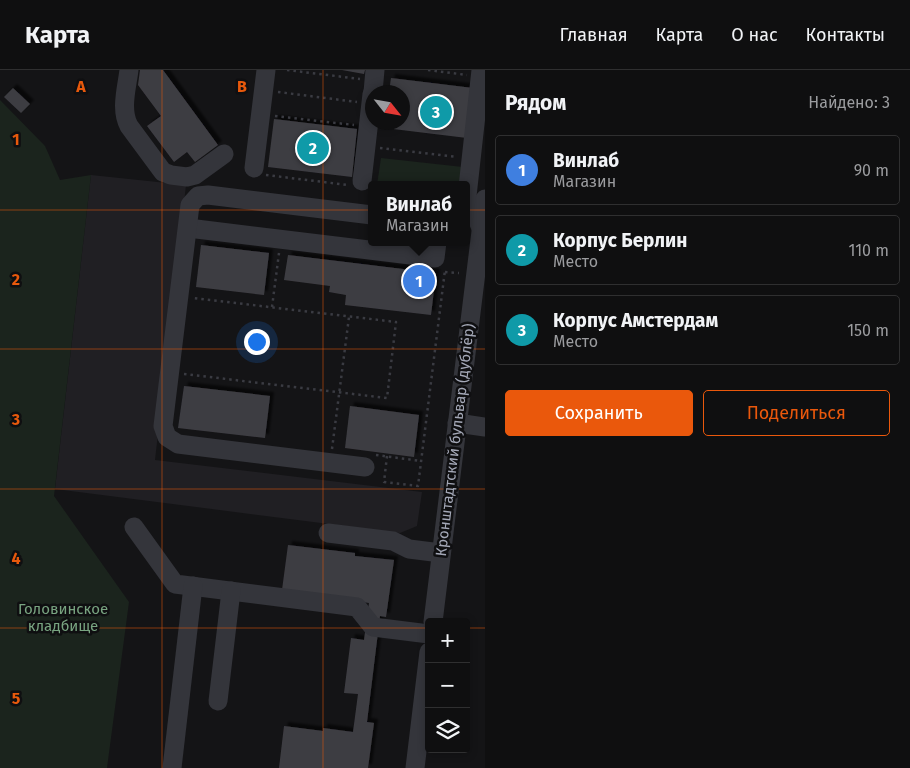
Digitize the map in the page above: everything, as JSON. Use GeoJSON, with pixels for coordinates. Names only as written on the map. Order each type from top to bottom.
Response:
{"type":"FeatureCollection","features":[{"type":"Feature","properties":{"kind":"street"},"geometry":{"type":"LineString","coordinates":[[129,70],[124,108],[125,118],[163,172],[179,177],[195,175],[224,154]]}},
{"type":"Feature","properties":{"kind":"street"},"geometry":{"type":"LineString","coordinates":[[254,168],[266,70]]}},
{"type":"Feature","properties":{"kind":"street"},"geometry":{"type":"LineString","coordinates":[[468,181],[479,73]]}},
{"type":"Feature","properties":{"kind":"street"},"geometry":{"type":"LineString","coordinates":[[362,181],[369,130]]}},
{"type":"Feature","properties":{"kind":"street"},"geometry":{"type":"LineString","coordinates":[[365,467],[178,444],[167,437],[163,426],[190,205],[198,196],[208,195],[368,214]]}},
{"type":"Feature","properties":{"kind":"street","name":"Кронштадтский бульвар (дублёр)"},"geometry":{"type":"LineString","coordinates":[[433,618],[457,423],[474,227],[485,200]]}},
{"type":"Feature","properties":{"kind":"street"},"geometry":{"type":"LineString","coordinates":[[470,209],[474,227]]}},
{"type":"Feature","properties":{"kind":"street"},"geometry":{"type":"LineString","coordinates":[[188,228],[281,239],[342,254],[435,258],[436,246]]}},
{"type":"Feature","properties":{"kind":"street"},"geometry":{"type":"LineString","coordinates":[[457,423],[485,427]]}},
{"type":"Feature","properties":{"kind":"street"},"geometry":{"type":"LineString","coordinates":[[134,527],[175,584],[357,607],[373,627],[425,634]]}},
{"type":"Feature","properties":{"kind":"street"},"geometry":{"type":"LineString","coordinates":[[328,533],[393,541],[409,549],[441,553]]}},
{"type":"Feature","properties":{"kind":"street"},"geometry":{"type":"LineString","coordinates":[[172,768],[193,586]]}},
{"type":"Feature","properties":{"kind":"street"},"geometry":{"type":"LineString","coordinates":[[218,701],[231,591]]}},
{"type":"Feature","properties":{"kind":"street"},"geometry":{"type":"LineString","coordinates":[[415,768],[428,663]]}},
{"type":"Feature","properties":{"kind":"path"},"geometry":{"type":"LineString","coordinates":[[287,70],[365,86]]}},
{"type":"Feature","properties":{"kind":"path"},"geometry":{"type":"LineString","coordinates":[[428,70],[479,73]]}},
{"type":"Feature","properties":{"kind":"path"},"geometry":{"type":"LineString","coordinates":[[264,91],[365,88]]}},
{"type":"Feature","properties":{"kind":"path"},"geometry":{"type":"LineString","coordinates":[[261,114],[365,127]]}},
{"type":"Feature","properties":{"kind":"path"},"geometry":{"type":"LineString","coordinates":[[366,146],[466,158]]}},
{"type":"Feature","properties":{"kind":"path"},"geometry":{"type":"LineString","coordinates":[[254,168],[260,174],[347,185],[357,186],[362,181]]}},
{"type":"Feature","properties":{"kind":"path"},"geometry":{"type":"LineString","coordinates":[[272,307],[281,239]]}},
{"type":"Feature","properties":{"kind":"path"},"geometry":{"type":"LineString","coordinates":[[387,456],[384,482],[418,486],[446,262]]}},
{"type":"Feature","properties":{"kind":"path"},"geometry":{"type":"LineString","coordinates":[[170,372],[386,398],[396,322],[179,296]]}},
{"type":"Feature","properties":{"kind":"path"},"geometry":{"type":"LineString","coordinates":[[330,463],[348,317]]}},
{"type":"Feature","properties":{"kind":"shaded area"},"geometry":{"type":"Polygon","coordinates":[[[91,175],[186,185],[155,460],[422,492],[417,526],[400,533],[55,489],[91,175]]]}},
{"type":"Feature","properties":{"kind":"green space","name":"Головинское кладбище"},"geometry":{"type":"Polygon","coordinates":[[[0,100],[45,146],[60,180],[91,175],[54,496],[129,602],[107,768],[0,768],[0,100]]]}},
{"type":"Feature","properties":{"kind":"green space"},"geometry":{"type":"Polygon","coordinates":[[[381,158],[463,167],[461,181],[378,181],[381,158]]]}},
{"type":"Feature","properties":{"kind":"building"},"geometry":{"type":"Polygon","coordinates":[[[140,70],[163,70],[218,145],[195,162],[187,152],[174,162],[147,126],[161,116],[138,85],[140,70]]]}},
{"type":"Feature","properties":{"kind":"building"},"geometry":{"type":"Polygon","coordinates":[[[342,70],[365,70],[364,74],[342,70]]]}},
{"type":"Feature","properties":{"kind":"building"},"geometry":{"type":"Polygon","coordinates":[[[391,78],[473,88],[467,138],[401,130],[410,130],[410,85],[390,85],[391,78]]]}},
{"type":"Feature","properties":{"kind":"building"},"geometry":{"type":"Polygon","coordinates":[[[13,88],[30,104],[21,113],[4,97],[13,88]]]}},
{"type":"Feature","properties":{"kind":"building"},"geometry":{"type":"Polygon","coordinates":[[[274,119],[357,129],[352,177],[268,167],[274,119]]]}},
{"type":"Feature","properties":{"kind":"building"},"geometry":{"type":"Polygon","coordinates":[[[201,245],[269,253],[264,295],[196,287],[201,245]]]}},
{"type":"Feature","properties":{"kind":"building"},"geometry":{"type":"Polygon","coordinates":[[[288,255],[436,273],[431,315],[345,305],[346,295],[329,292],[330,286],[284,280],[288,255]]]}},
{"type":"Feature","properties":{"kind":"building"},"geometry":{"type":"Polygon","coordinates":[[[184,386],[270,396],[265,438],[178,428],[184,386]]]}},
{"type":"Feature","properties":{"kind":"building"},"geometry":{"type":"Polygon","coordinates":[[[350,406],[419,415],[414,457],[345,448],[350,406]]]}},
{"type":"Feature","properties":{"kind":"building"},"geometry":{"type":"Polygon","coordinates":[[[288,545],[355,553],[355,556],[394,560],[386,617],[380,616],[367,722],[374,723],[368,768],[279,768],[284,726],[323,731],[323,728],[353,732],[358,694],[344,693],[351,638],[364,640],[369,603],[282,590],[288,545]]]}},
{"type":"Feature","properties":{"kind":"place","name":"Корпус Амстердам"},"geometry":{"type":"Point","coordinates":[436,112]}},
{"type":"Feature","properties":{"kind":"place","name":"Корпус Берлин"},"geometry":{"type":"Point","coordinates":[313,148]}},
{"type":"Feature","properties":{"kind":"place","name":"Винлаб"},"geometry":{"type":"Point","coordinates":[419,281]}}]}
